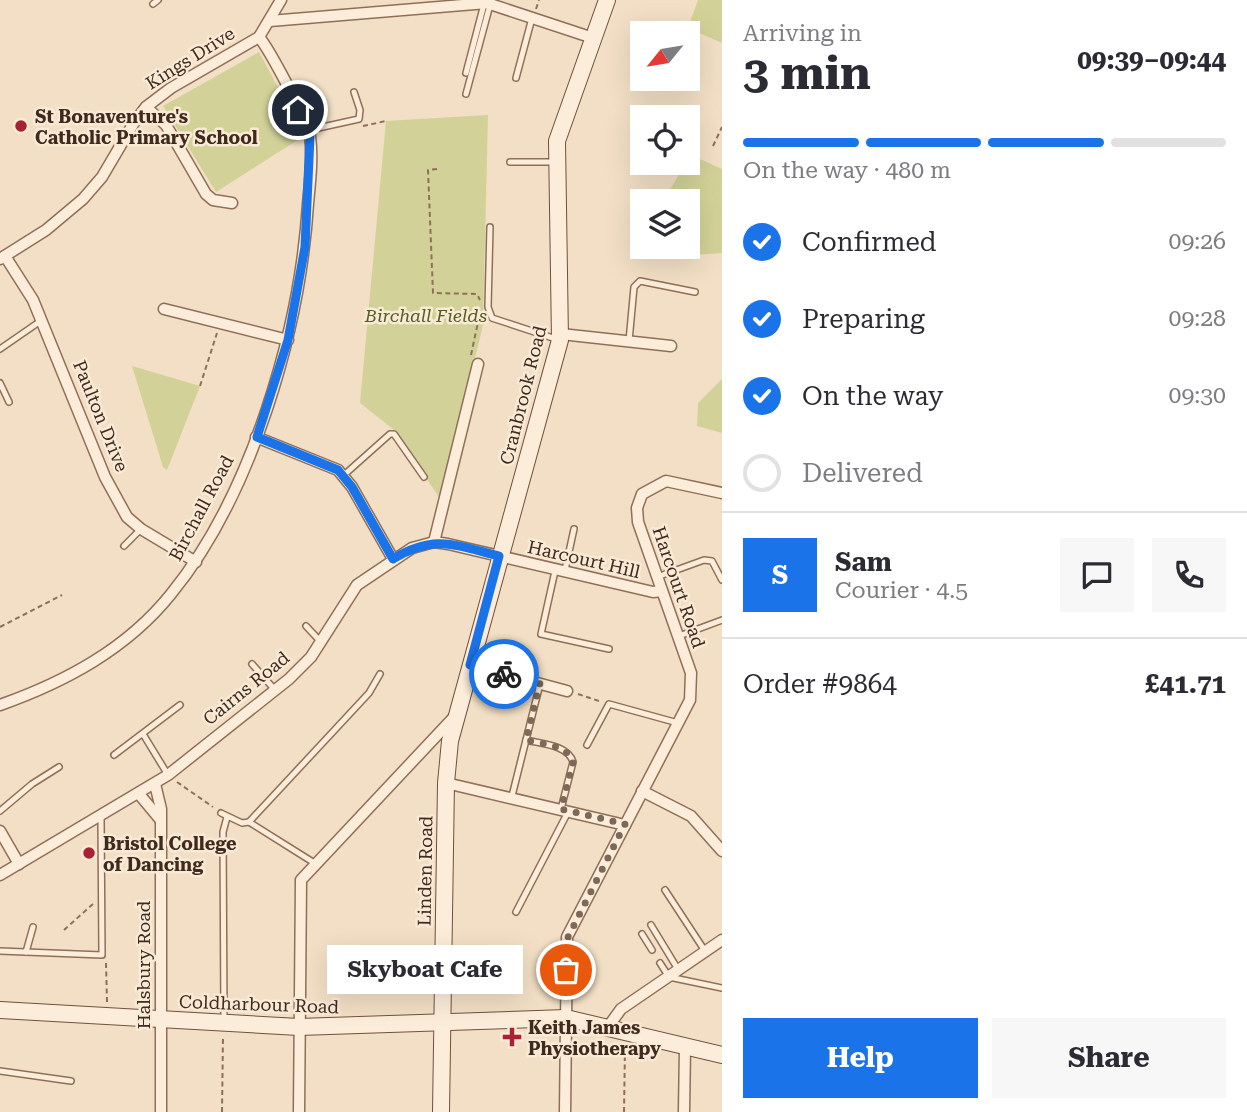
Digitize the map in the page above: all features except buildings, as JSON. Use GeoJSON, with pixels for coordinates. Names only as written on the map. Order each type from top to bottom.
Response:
{"type":"FeatureCollection","features":[{"type":"Feature","properties":{"kind":"main road","name":"Cranbrook Road"},"geometry":{"type":"LineString","coordinates":[[456,715],[560,337],[557,141],[607,0]]}},
{"type":"Feature","properties":{"kind":"main road","name":"Linden Road"},"geometry":{"type":"LineString","coordinates":[[441,1112],[446,783],[456,715]]}},
{"type":"Feature","properties":{"kind":"main road","name":"Coldharbour Road"},"geometry":{"type":"LineString","coordinates":[[0,1010],[299,1027],[566,1018],[722,1055]]}},
{"type":"Feature","properties":{"kind":"street","name":"Kings Drive"},"geometry":{"type":"LineString","coordinates":[[3,257],[46,230],[83,199],[102,177],[146,107],[171,88],[259,37],[279,1]]}},
{"type":"Feature","properties":{"kind":"street"},"geometry":{"type":"LineString","coordinates":[[270,20],[487,3],[593,38]]}},
{"type":"Feature","properties":{"kind":"street","name":"Birchall Road"},"geometry":{"type":"LineString","coordinates":[[0,705],[37,692],[87,667],[135,630],[170,596],[196,562],[257,437],[288,340],[305,247],[310,174],[309,130],[259,37]]}},
{"type":"Feature","properties":{"kind":"street"},"geometry":{"type":"LineString","coordinates":[[146,107],[166,125],[206,194],[228,202],[224,188]]}},
{"type":"Feature","properties":{"kind":"street","name":"Paulton Drive"},"geometry":{"type":"LineString","coordinates":[[3,257],[33,300],[105,477],[127,517],[141,529],[196,562]]}},
{"type":"Feature","properties":{"kind":"street"},"geometry":{"type":"LineString","coordinates":[[164,309],[288,340]]}},
{"type":"Feature","properties":{"kind":"street"},"geometry":{"type":"LineString","coordinates":[[560,337],[671,346]]}},
{"type":"Feature","properties":{"kind":"street"},"geometry":{"type":"LineString","coordinates":[[474,361],[434,542],[499,556]]}},
{"type":"Feature","properties":{"kind":"street"},"geometry":{"type":"LineString","coordinates":[[257,437],[326,462],[344,475],[393,559]]}},
{"type":"Feature","properties":{"kind":"street","name":"Harcourt Road"},"geometry":{"type":"LineString","coordinates":[[565,1112],[568,937],[678,723],[693,688],[679,636],[638,522],[637,508],[642,494],[666,481],[722,493]]}},
{"type":"Feature","properties":{"kind":"street","name":"Cairns Road"},"geometry":{"type":"LineString","coordinates":[[0,875],[101,818],[168,775],[275,690],[311,657],[357,585],[412,548],[434,542]]}},
{"type":"Feature","properties":{"kind":"street","name":"Harcourt Hill"},"geometry":{"type":"LineString","coordinates":[[499,556],[560,573],[653,592],[662,591]]}},
{"type":"Feature","properties":{"kind":"street"},"geometry":{"type":"LineString","coordinates":[[470,665],[567,691]]}},
{"type":"Feature","properties":{"kind":"street"},"geometry":{"type":"LineString","coordinates":[[299,1112],[299,885],[456,715]]}},
{"type":"Feature","properties":{"kind":"street"},"geometry":{"type":"LineString","coordinates":[[446,783],[625,824]]}},
{"type":"Feature","properties":{"kind":"street","name":"Halsbury Road"},"geometry":{"type":"LineString","coordinates":[[155,784],[161,809],[161,1112]]}},
{"type":"Feature","properties":{"kind":"street"},"geometry":{"type":"LineString","coordinates":[[642,791],[691,816],[722,851]]}},
{"type":"Feature","properties":{"kind":"street"},"geometry":{"type":"LineString","coordinates":[[139,794],[159,818]]}},
{"type":"Feature","properties":{"kind":"street"},"geometry":{"type":"LineString","coordinates":[[0,831],[19,864]]}},
{"type":"Feature","properties":{"kind":"street"},"geometry":{"type":"LineString","coordinates":[[608,1027],[621,1009],[722,940]]}},
{"type":"Feature","properties":{"kind":"street"},"geometry":{"type":"LineString","coordinates":[[684,1112],[685,1047]]}},
{"type":"Feature","properties":{"kind":"lane"},"geometry":{"type":"LineString","coordinates":[[466,73],[487,3]]}},
{"type":"Feature","properties":{"kind":"lane"},"geometry":{"type":"LineString","coordinates":[[466,94],[487,3]]}},
{"type":"Feature","properties":{"kind":"lane"},"geometry":{"type":"LineString","coordinates":[[516,78],[532,18]]}},
{"type":"Feature","properties":{"kind":"lane"},"geometry":{"type":"LineString","coordinates":[[309,130],[359,119],[360,110],[354,92]]}},
{"type":"Feature","properties":{"kind":"lane"},"geometry":{"type":"LineString","coordinates":[[510,162],[558,162]]}},
{"type":"Feature","properties":{"kind":"lane"},"geometry":{"type":"LineString","coordinates":[[490,227],[488,307],[492,317],[560,337]]}},
{"type":"Feature","properties":{"kind":"lane"},"geometry":{"type":"LineString","coordinates":[[629,341],[634,287],[640,281],[695,292]]}},
{"type":"Feature","properties":{"kind":"lane"},"geometry":{"type":"LineString","coordinates":[[0,349],[42,320]]}},
{"type":"Feature","properties":{"kind":"lane"},"geometry":{"type":"LineString","coordinates":[[0,383],[9,402]]}},
{"type":"Feature","properties":{"kind":"lane"},"geometry":{"type":"LineString","coordinates":[[344,475],[390,434],[394,434],[424,478]]}},
{"type":"Feature","properties":{"kind":"lane"},"geometry":{"type":"LineString","coordinates":[[124,546],[141,529]]}},
{"type":"Feature","properties":{"kind":"lane"},"geometry":{"type":"LineString","coordinates":[[574,529],[541,634],[609,649]]}},
{"type":"Feature","properties":{"kind":"lane"},"geometry":{"type":"LineString","coordinates":[[657,577],[704,560],[712,561],[722,580]]}},
{"type":"Feature","properties":{"kind":"lane"},"geometry":{"type":"LineString","coordinates":[[679,636],[722,620]]}},
{"type":"Feature","properties":{"kind":"lane"},"geometry":{"type":"LineString","coordinates":[[306,626],[321,642]]}},
{"type":"Feature","properties":{"kind":"lane"},"geometry":{"type":"LineString","coordinates":[[252,664],[275,690]]}},
{"type":"Feature","properties":{"kind":"lane"},"geometry":{"type":"LineString","coordinates":[[224,1023],[224,815],[242,823],[249,822],[369,693],[380,674]]}},
{"type":"Feature","properties":{"kind":"lane"},"geometry":{"type":"LineString","coordinates":[[512,796],[540,683]]}},
{"type":"Feature","properties":{"kind":"lane"},"geometry":{"type":"LineString","coordinates":[[587,745],[609,704],[678,723]]}},
{"type":"Feature","properties":{"kind":"lane"},"geometry":{"type":"LineString","coordinates":[[114,755],[180,705]]}},
{"type":"Feature","properties":{"kind":"lane"},"geometry":{"type":"LineString","coordinates":[[143,734],[168,775]]}},
{"type":"Feature","properties":{"kind":"lane"},"geometry":{"type":"LineString","coordinates":[[516,912],[565,810],[573,762],[566,750],[526,740]]}},
{"type":"Feature","properties":{"kind":"lane"},"geometry":{"type":"LineString","coordinates":[[0,811],[32,784],[59,767]]}},
{"type":"Feature","properties":{"kind":"lane"},"geometry":{"type":"LineString","coordinates":[[0,951],[102,955],[101,818]]}},
{"type":"Feature","properties":{"kind":"lane"},"geometry":{"type":"LineString","coordinates":[[249,822],[316,864]]}},
{"type":"Feature","properties":{"kind":"lane"},"geometry":{"type":"LineString","coordinates":[[665,890],[706,952]]}},
{"type":"Feature","properties":{"kind":"lane"},"geometry":{"type":"LineString","coordinates":[[651,925],[674,974]]}},
{"type":"Feature","properties":{"kind":"lane"},"geometry":{"type":"LineString","coordinates":[[26,952],[33,927]]}},
{"type":"Feature","properties":{"kind":"lane"},"geometry":{"type":"LineString","coordinates":[[642,934],[652,950]]}},
{"type":"Feature","properties":{"kind":"lane"},"geometry":{"type":"LineString","coordinates":[[660,963],[674,974],[722,988]]}},
{"type":"Feature","properties":{"kind":"lane"},"geometry":{"type":"LineString","coordinates":[[0,1071],[71,1081]]}},
{"type":"Feature","properties":{"kind":"path"},"geometry":{"type":"LineString","coordinates":[[713,146],[722,127]]}},
{"type":"Feature","properties":{"kind":"path"},"geometry":{"type":"LineString","coordinates":[[437,169],[428,170],[433,293],[477,294],[480,300],[474,361]]}},
{"type":"Feature","properties":{"kind":"path"},"geometry":{"type":"LineString","coordinates":[[200,386],[219,323]]}},
{"type":"Feature","properties":{"kind":"path"},"geometry":{"type":"LineString","coordinates":[[0,626],[62,595]]}},
{"type":"Feature","properties":{"kind":"path"},"geometry":{"type":"LineString","coordinates":[[582,695],[609,704]]}},
{"type":"Feature","properties":{"kind":"path"},"geometry":{"type":"LineString","coordinates":[[168,775],[224,815]]}},
{"type":"Feature","properties":{"kind":"path"},"geometry":{"type":"LineString","coordinates":[[64,930],[94,903],[96,888],[102,876]]}},
{"type":"Feature","properties":{"kind":"path"},"geometry":{"type":"LineString","coordinates":[[106,960],[107,1017]]}},
{"type":"Feature","properties":{"kind":"path"},"geometry":{"type":"LineString","coordinates":[[222,1112],[224,1023]]}},
{"type":"Feature","properties":{"kind":"path"},"geometry":{"type":"LineString","coordinates":[[624,1112],[625,1032]]}},
{"type":"Feature","properties":{"kind":"green space"},"geometry":{"type":"Polygon","coordinates":[[[698,0],[722,0],[722,43],[700,33],[700,21],[690,21],[698,0]]]}},
{"type":"Feature","properties":{"kind":"green space"},"geometry":{"type":"Polygon","coordinates":[[[259,52],[304,136],[216,192],[163,106],[259,52]]]}},
{"type":"Feature","properties":{"kind":"green space","name":"Birchall Fields"},"geometry":{"type":"Polygon","coordinates":[[[488,115],[483,325],[441,500],[393,429],[360,403],[386,121],[488,115]]]}},
{"type":"Feature","properties":{"kind":"green space"},"geometry":{"type":"Polygon","coordinates":[[[700,159],[722,169],[722,253],[700,254],[700,189],[670,189],[679,175],[700,175],[700,159]]]}},
{"type":"Feature","properties":{"kind":"green space"},"geometry":{"type":"Polygon","coordinates":[[[132,366],[200,386],[167,470],[163,467],[132,366]]]}},
{"type":"Feature","properties":{"kind":"green space"},"geometry":{"type":"Polygon","coordinates":[[[722,379],[722,433],[697,426],[698,403],[722,379]]]}},
{"type":"Feature","properties":{"kind":"way so far"},"geometry":{"type":"LineString","coordinates":[[504,674],[540,683],[526,740],[566,750],[571,757],[573,762],[561,809],[625,824],[568,937],[566,970]]}},
{"type":"Feature","properties":{"kind":"place","name":"St Bonaventure's Catholic Primary School"},"geometry":{"type":"Point","coordinates":[21,126]}},
{"type":"Feature","properties":{"kind":"place","name":"Bristol College of Dancing"},"geometry":{"type":"Point","coordinates":[89,853]}},
{"type":"Feature","properties":{"kind":"place","name":"Skyboat Cafe"},"geometry":{"type":"Point","coordinates":[566,970]}},
{"type":"Feature","properties":{"kind":"place","name":"Keith James Physiotherapy"},"geometry":{"type":"Point","coordinates":[512,1037]}},
{"type":"Feature","properties":{"kind":"route"},"geometry":{"type":"LineString","coordinates":[[298,110],[310,136],[305,247],[288,340],[257,437],[326,462],[344,475],[393,559],[412,548],[434,542],[499,556],[470,665],[504,674]]}}]}
